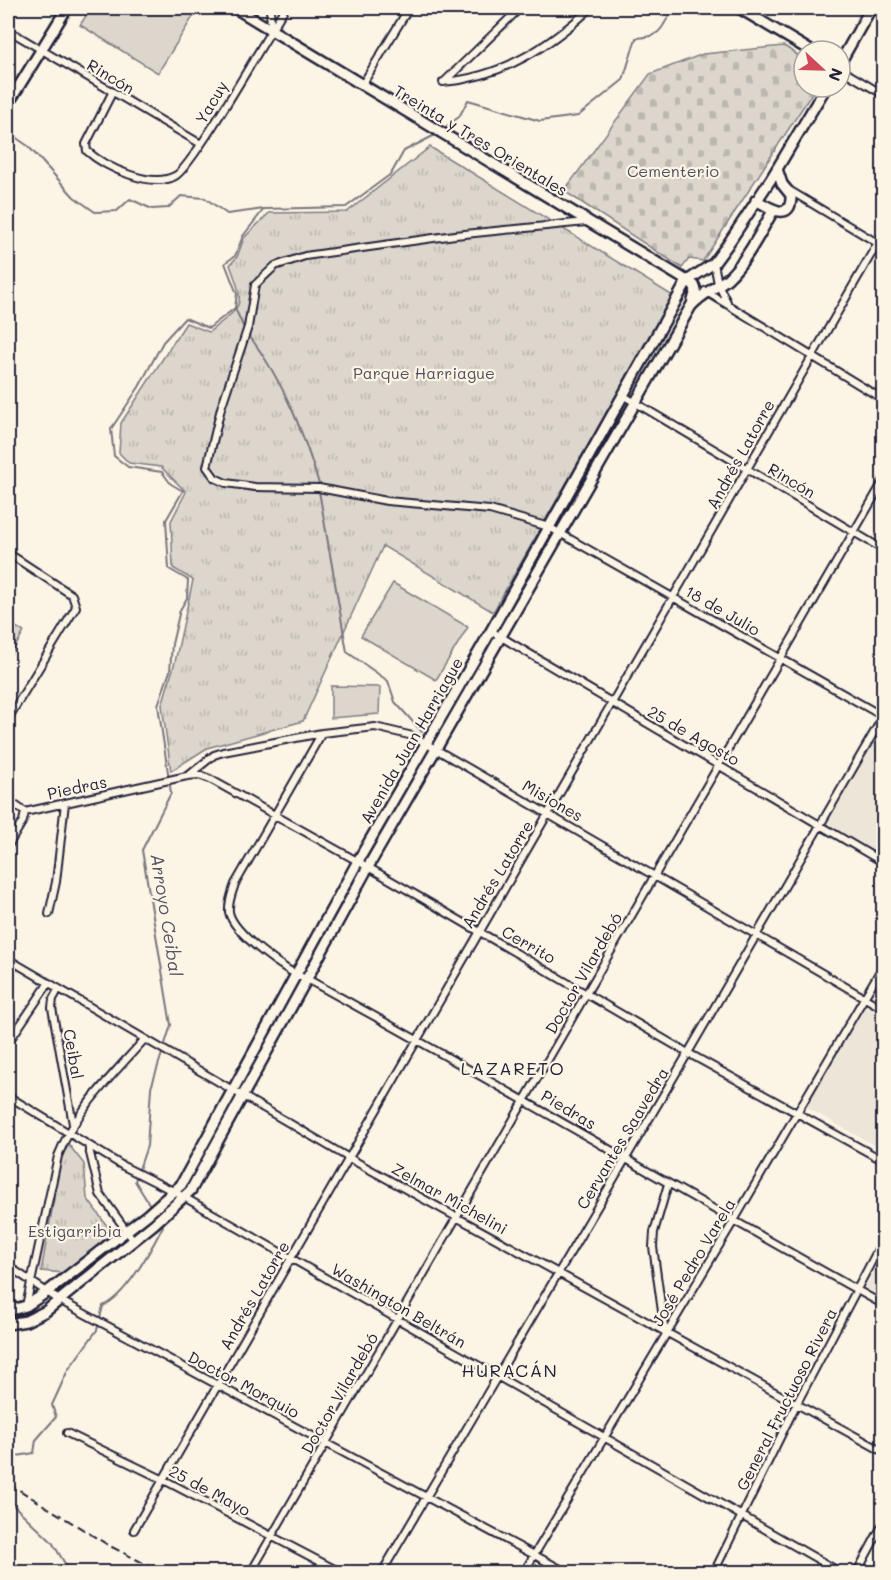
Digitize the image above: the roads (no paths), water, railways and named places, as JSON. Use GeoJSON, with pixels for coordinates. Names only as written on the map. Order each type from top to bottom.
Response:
{"type":"FeatureCollection","features":[{"type":"Feature","properties":{"kind":"street"},"geometry":{"type":"LineString","coordinates":[[8,104],[67,8]]}},
{"type":"Feature","properties":{"kind":"street","name":"Treinta y Tres Orientales"},"geometry":{"type":"LineString","coordinates":[[235,8],[685,285]]}},
{"type":"Feature","properties":{"kind":"street"},"geometry":{"type":"LineString","coordinates":[[270,8],[271,30]]}},
{"type":"Feature","properties":{"kind":"street","name":"Yacuy"},"geometry":{"type":"LineString","coordinates":[[112,93],[86,144],[87,151],[140,179],[174,177],[181,173],[201,144],[285,8]]}},
{"type":"Feature","properties":{"kind":"street"},"geometry":{"type":"LineString","coordinates":[[362,85],[409,8]]}},
{"type":"Feature","properties":{"kind":"street"},"geometry":{"type":"LineString","coordinates":[[520,8],[443,82],[478,77],[521,60],[569,28],[591,8]]}},
{"type":"Feature","properties":{"kind":"street"},"geometry":{"type":"LineString","coordinates":[[852,42],[871,8]]}},
{"type":"Feature","properties":{"kind":"street"},"geometry":{"type":"LineString","coordinates":[[743,10],[792,40]]}},
{"type":"Feature","properties":{"kind":"street","name":"Rincón"},"geometry":{"type":"LineString","coordinates":[[8,30],[201,144]]}},
{"type":"Feature","properties":{"kind":"street"},"geometry":{"type":"LineString","coordinates":[[852,76],[884,95]]}},
{"type":"Feature","properties":{"kind":"street","name":"Avenida Juan Harriague"},"geometry":{"type":"LineString","coordinates":[[8,1311],[26,1306],[47,1292],[176,1192],[358,861],[491,631],[685,285],[714,263],[769,182],[819,99]]}},
{"type":"Feature","properties":{"kind":"street"},"geometry":{"type":"LineString","coordinates":[[756,200],[773,212],[783,211],[789,205],[791,195],[777,169]]}},
{"type":"Feature","properties":{"kind":"street"},"geometry":{"type":"LineString","coordinates":[[769,182],[785,187],[884,247]]}},
{"type":"Feature","properties":{"kind":"street","name":"Avenida Juan Harriague"},"geometry":{"type":"LineString","coordinates":[[8,1324],[35,1317],[59,1300],[184,1198],[242,1098],[368,867],[691,306],[705,291],[727,278],[742,260],[773,212]]}},
{"type":"Feature","properties":{"kind":"street","name":"18 de Julio"},"geometry":{"type":"LineString","coordinates":[[586,222],[455,235],[305,256],[275,266],[255,285],[248,327],[221,408],[207,467],[215,478],[226,483],[255,487],[319,488],[387,501],[490,510],[549,527],[883,716]]}},
{"type":"Feature","properties":{"kind":"street","name":"Andrés Latorre"},"geometry":{"type":"LineString","coordinates":[[134,1530],[219,1386],[416,1038],[614,703],[810,356],[884,232]]}},
{"type":"Feature","properties":{"kind":"street"},"geometry":{"type":"LineString","coordinates":[[714,263],[718,284],[728,302]]}},
{"type":"Feature","properties":{"kind":"street"},"geometry":{"type":"LineString","coordinates":[[685,285],[696,287],[691,306]]}},
{"type":"Feature","properties":{"kind":"street"},"geometry":{"type":"LineString","coordinates":[[705,291],[728,302],[810,356],[884,400]]}},
{"type":"Feature","properties":{"kind":"street","name":"Rincón"},"geometry":{"type":"LineString","coordinates":[[624,396],[884,550]]}},
{"type":"Feature","properties":{"kind":"street","name":"Doctor Vilardebó"},"geometry":{"type":"LineString","coordinates":[[251,1572],[884,480]]}},
{"type":"Feature","properties":{"kind":"street"},"geometry":{"type":"LineString","coordinates":[[8,553],[72,596],[76,607],[8,718]]}},
{"type":"Feature","properties":{"kind":"street","name":"25 de Agosto"},"geometry":{"type":"LineString","coordinates":[[491,631],[884,862]]}},
{"type":"Feature","properties":{"kind":"street","name":"Cervantes Saavedra"},"geometry":{"type":"LineString","coordinates":[[382,1572],[626,1159],[883,716]]}},
{"type":"Feature","properties":{"kind":"street","name":"Misiones"},"geometry":{"type":"LineString","coordinates":[[187,777],[214,754],[322,733],[375,727],[398,730],[426,743],[549,813],[654,877],[884,1009]]}},
{"type":"Feature","properties":{"kind":"street"},"geometry":{"type":"LineString","coordinates":[[275,814],[322,733]]}},
{"type":"Feature","properties":{"kind":"street","name":"Cerrito"},"geometry":{"type":"LineString","coordinates":[[156,785],[187,777],[199,776],[210,779],[358,861],[688,1053],[884,1161]]}},
{"type":"Feature","properties":{"kind":"street","name":"Piedras"},"geometry":{"type":"LineString","coordinates":[[25,812],[156,785]]}},
{"type":"Feature","properties":{"kind":"street"},"geometry":{"type":"LineString","coordinates":[[8,800],[25,812],[23,821],[8,846]]}},
{"type":"Feature","properties":{"kind":"street"},"geometry":{"type":"LineString","coordinates":[[49,914],[56,882],[65,803]]}},
{"type":"Feature","properties":{"kind":"street","name":"Piedras"},"geometry":{"type":"LineString","coordinates":[[275,814],[235,884],[229,902],[230,914],[237,928],[295,975],[307,979],[525,1099],[668,1184],[884,1305]]}},
{"type":"Feature","properties":{"kind":"street","name":"Zelmar Michelini"},"geometry":{"type":"LineString","coordinates":[[8,960],[232,1093],[884,1452]]}},
{"type":"Feature","properties":{"kind":"street","name":"José Pedro Varela"},"geometry":{"type":"LineString","coordinates":[[524,1572],[665,1333],[735,1220],[884,964]]}},
{"type":"Feature","properties":{"kind":"street"},"geometry":{"type":"LineString","coordinates":[[8,1043],[48,984]]}},
{"type":"Feature","properties":{"kind":"street","name":"Ceibal"},"geometry":{"type":"LineString","coordinates":[[58,990],[53,999],[52,1008],[73,1124]]}},
{"type":"Feature","properties":{"kind":"street"},"geometry":{"type":"LineString","coordinates":[[26,1306],[57,1155],[73,1124],[90,1100],[143,1041]]}},
{"type":"Feature","properties":{"kind":"street","name":"Washington Beltrán"},"geometry":{"type":"LineString","coordinates":[[8,1096],[123,1166],[176,1192],[840,1572]]}},
{"type":"Feature","properties":{"kind":"street"},"geometry":{"type":"LineString","coordinates":[[88,1145],[100,1194],[134,1241]]}},
{"type":"Feature","properties":{"kind":"street"},"geometry":{"type":"LineString","coordinates":[[665,1333],[653,1247],[658,1215],[668,1184]]}},
{"type":"Feature","properties":{"kind":"street","name":"General Fructuoso Rivera"},"geometry":{"type":"LineString","coordinates":[[714,1572],[796,1405],[884,1238]]}},
{"type":"Feature","properties":{"kind":"street","name":"Doctor Morquio"},"geometry":{"type":"LineString","coordinates":[[8,1266],[59,1300],[566,1572]]}},
{"type":"Feature","properties":{"kind":"street","name":"25 de Mayo"},"geometry":{"type":"LineString","coordinates":[[67,1433],[164,1480],[339,1572]]}},
{"type":"Feature","properties":{"kind":"street"},"geometry":{"type":"LineString","coordinates":[[857,1572],[884,1522]]}},
{"type":"Feature","properties":{"kind":"waterway","name":"Arroyo Ceibal"},"geometry":{"type":"LineString","coordinates":[[443,129],[459,117],[468,100],[540,121],[578,116],[623,80],[636,38],[654,35],[677,8]]}},
{"type":"Feature","properties":{"kind":"waterway"},"geometry":{"type":"LineString","coordinates":[[8,132],[28,146],[74,197],[95,212],[117,211],[130,199],[152,209],[168,208],[181,196],[205,198],[227,214],[264,209]]}},
{"type":"Feature","properties":{"kind":"waterway","name":"Arroyo Ceibal"},"geometry":{"type":"LineString","coordinates":[[151,1207],[135,1181],[147,1146],[151,1088],[171,1025],[142,850],[171,793],[158,705],[170,671],[172,644],[180,610],[187,598],[188,580],[169,569],[166,520],[183,491],[171,484],[162,472],[128,467],[114,456],[111,429],[139,387],[163,342],[185,318],[209,328],[235,308],[237,294],[225,263],[235,256],[243,236],[264,209],[346,207],[391,174],[404,151],[437,134]]}},
{"type":"Feature","properties":{"kind":"waterway"},"geometry":{"type":"LineString","coordinates":[[235,308],[243,326]]}},
{"type":"Feature","properties":{"kind":"waterway"},"geometry":{"type":"LineString","coordinates":[[251,338],[283,390],[306,445],[319,484]]}},
{"type":"Feature","properties":{"kind":"waterway"},"geometry":{"type":"LineString","coordinates":[[319,491],[347,652],[388,681],[395,702],[422,732]]}},
{"type":"Feature","properties":{"kind":"waterway","name":"Arroyo Ceibal"},"geometry":{"type":"LineString","coordinates":[[8,1475],[17,1456],[34,1453],[36,1440],[56,1417],[52,1405],[68,1370],[97,1330],[103,1306],[130,1282],[145,1259],[163,1226],[160,1222]]}},
{"type":"Feature","properties":{"kind":"waterway"},"geometry":{"type":"LineString","coordinates":[[8,1500],[52,1542],[70,1572]]}},
{"type":"Feature","properties":{"kind":"railway"},"geometry":{"type":"LineString","coordinates":[[8,1483],[108,1545],[161,1572]]}},
{"type":"Feature","properties":{"kind":"district","name":"LAZARETO"},"geometry":{"type":"Point","coordinates":[513,1068]}},
{"type":"Feature","properties":{"kind":"district","name":"HURACÁN"},"geometry":{"type":"Point","coordinates":[510,1370]}},
{"type":"Feature","properties":{"kind":"park label","name":"Cementerio"},"geometry":{"type":"Point","coordinates":[673,170]}},
{"type":"Feature","properties":{"kind":"park label","name":"Parque Harriague"},"geometry":{"type":"Point","coordinates":[424,372]}},
{"type":"Feature","properties":{"kind":"park label","name":"Estigarribia"},"geometry":{"type":"Point","coordinates":[75,1230]}}]}
